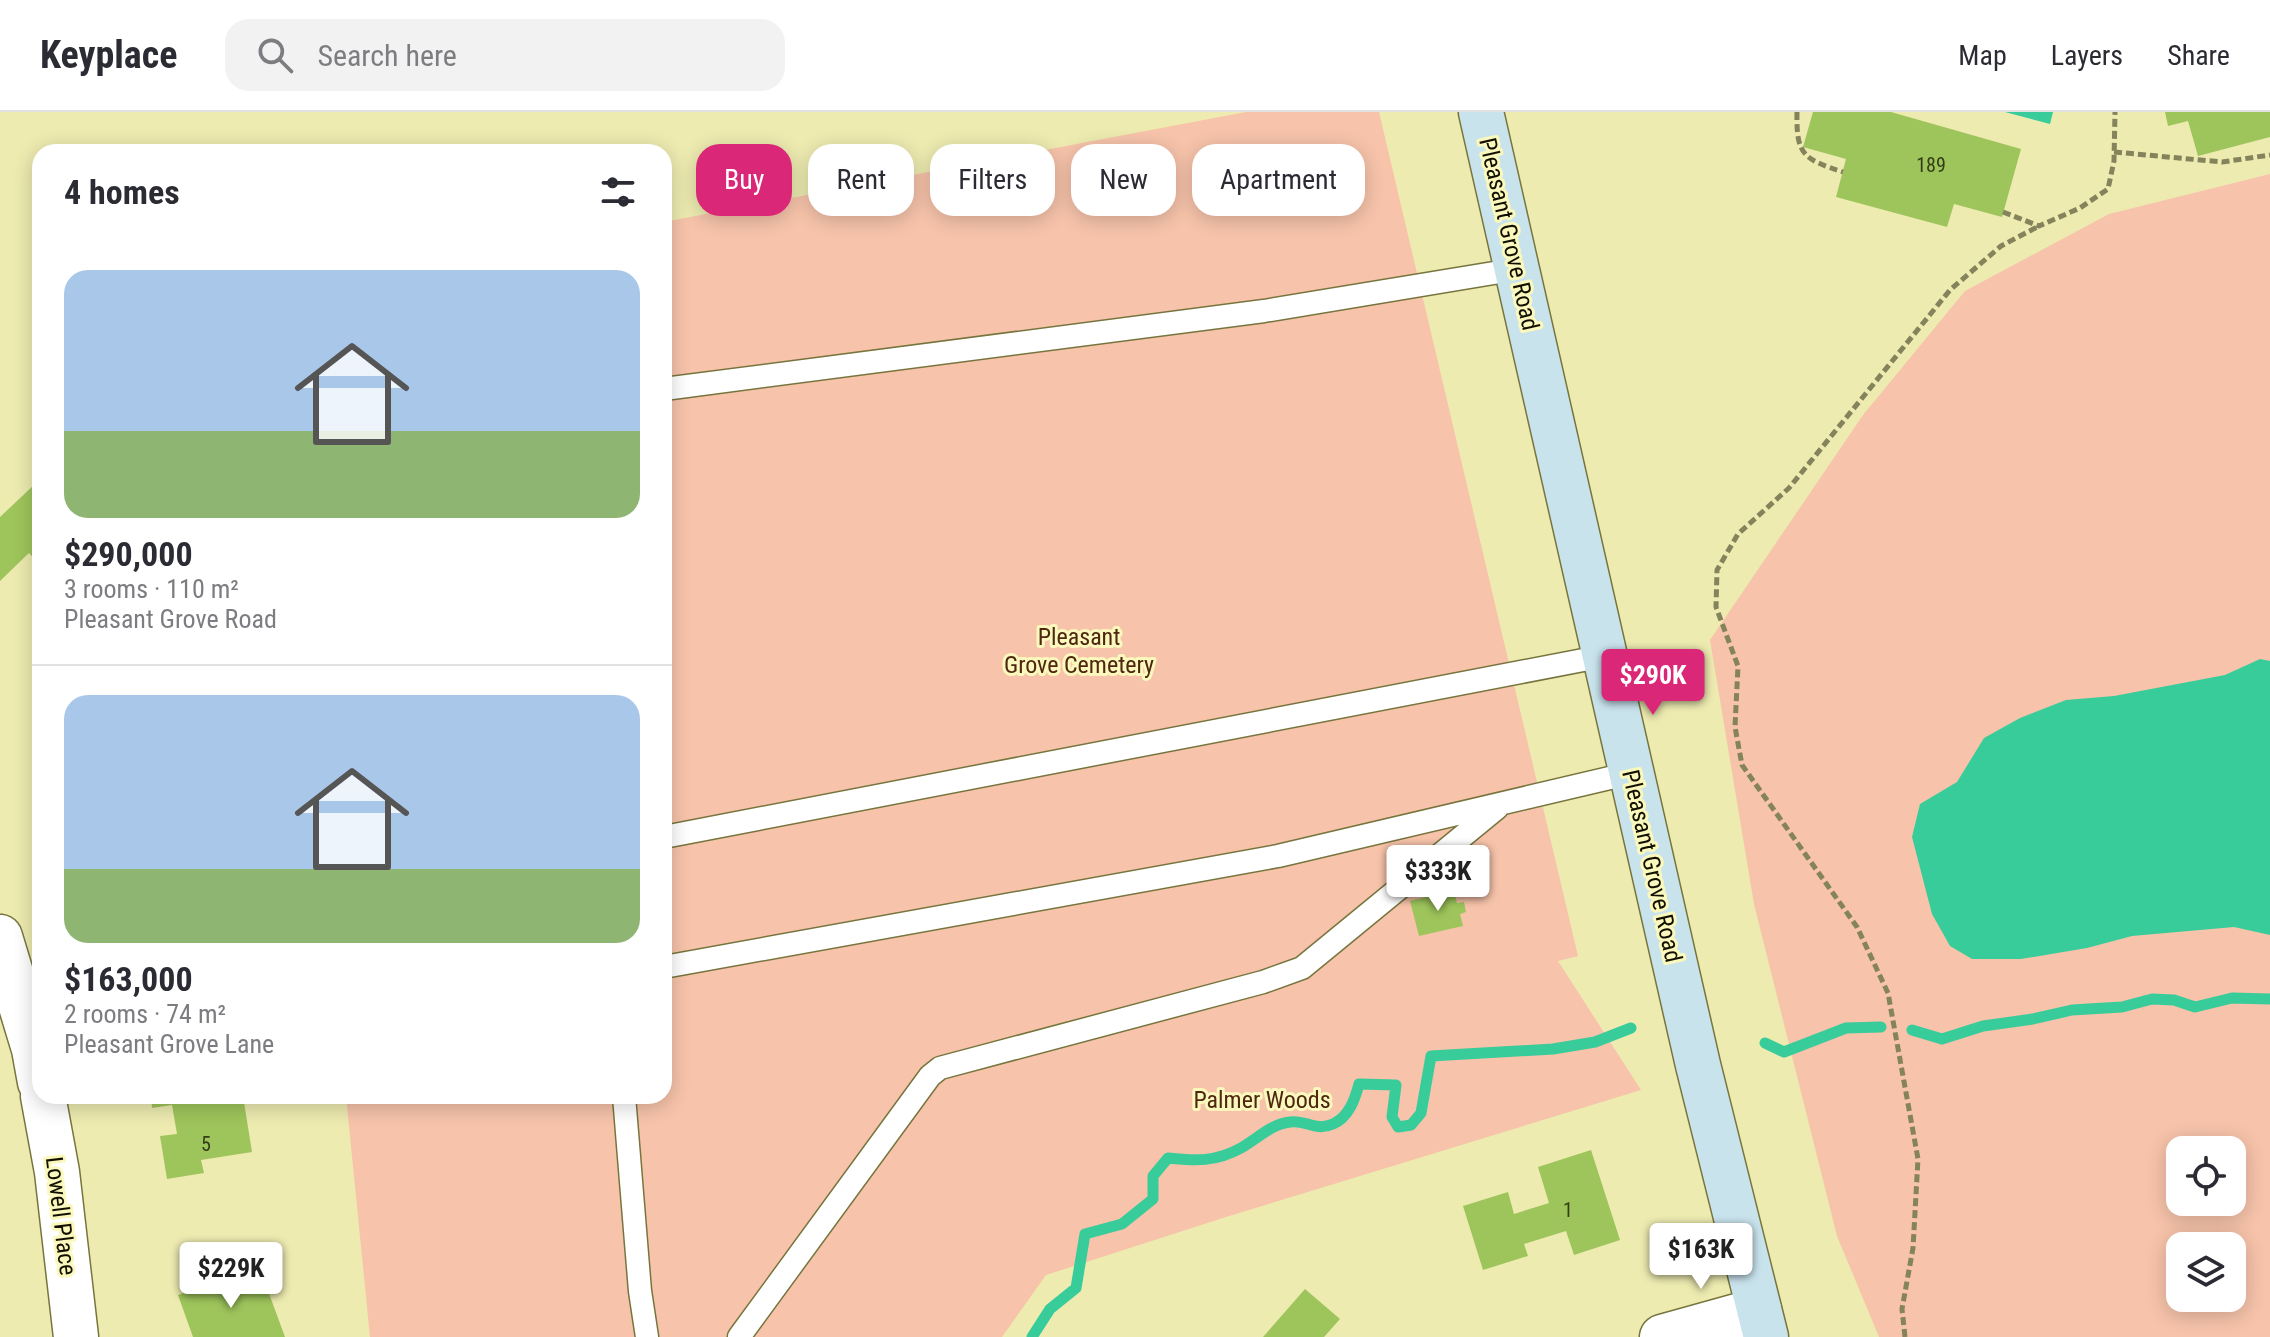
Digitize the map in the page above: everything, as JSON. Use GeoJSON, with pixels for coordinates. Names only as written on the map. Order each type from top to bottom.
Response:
{"type":"FeatureCollection","features":[{"type":"Feature","properties":{"kind":"street","name":"Pleasant Grove Road"},"geometry":{"type":"LineString","coordinates":[[1481,112],[1698,1065],[1762,1323]]}},
{"type":"Feature","properties":{"kind":"street"},"geometry":{"type":"LineString","coordinates":[[0,937],[32,1042]]}},
{"type":"Feature","properties":{"kind":"street","name":"Lowell Place"},"geometry":{"type":"LineString","coordinates":[[44,1104],[57,1172],[76,1337]]}},
{"type":"Feature","properties":{"kind":"street"},"geometry":{"type":"LineString","coordinates":[[1662,1337],[1762,1323]]}},
{"type":"Feature","properties":{"kind":"lane"},"geometry":{"type":"LineString","coordinates":[[672,388],[1264,311],[1518,269]]}},
{"type":"Feature","properties":{"kind":"lane"},"geometry":{"type":"LineString","coordinates":[[672,835],[1604,656]]}},
{"type":"Feature","properties":{"kind":"lane"},"geometry":{"type":"LineString","coordinates":[[672,966],[1278,856],[1631,773]]}},
{"type":"Feature","properties":{"kind":"lane"},"geometry":{"type":"LineString","coordinates":[[739,1337],[930,1076],[940,1068],[1263,982],[1302,968],[1501,804]]}},
{"type":"Feature","properties":{"kind":"lane"},"geometry":{"type":"LineString","coordinates":[[625,1104],[640,1291],[647,1337]]}},
{"type":"Feature","properties":{"kind":"path"},"geometry":{"type":"LineString","coordinates":[[1797,112],[1796,134],[1801,149],[1812,162],[1843,172]]}},
{"type":"Feature","properties":{"kind":"path"},"geometry":{"type":"LineString","coordinates":[[1905,1337],[1902,1309],[1913,1248],[1918,1159],[1888,993],[1857,927],[1742,765],[1735,727],[1738,666],[1716,607],[1717,570],[1738,534],[1789,488],[1950,290],[2001,246],[2080,208],[2108,189],[2114,152],[2115,112]]}},
{"type":"Feature","properties":{"kind":"path"},"geometry":{"type":"LineString","coordinates":[[2114,152],[2222,162],[2270,155]]}},
{"type":"Feature","properties":{"kind":"path"},"geometry":{"type":"LineString","coordinates":[[2003,212],[2039,226]]}},
{"type":"Feature","properties":{"kind":"green space","name":"Pleasant Grove Cemetery"},"geometry":{"type":"Polygon","coordinates":[[[1246,112],[1379,112],[1578,956],[1558,961],[1641,1090],[1046,1275],[1002,1337],[370,1337],[347,1104],[672,1104],[672,220],[696,216],[792,216],[792,198],[808,195],[808,216],[914,216],[914,175],[930,172],[930,216],[1055,216],[1055,148],[1071,145],[1071,216],[1176,216],[1176,144],[1077,144],[1246,112]]]}},
{"type":"Feature","properties":{"kind":"green space"},"geometry":{"type":"Polygon","coordinates":[[[2270,174],[2270,1337],[1879,1337],[1837,1236],[1754,904],[1710,640],[1863,415],[1965,291],[2109,214],[2270,174]]]}},
{"type":"Feature","properties":{"kind":"shaded area"},"geometry":{"type":"Polygon","coordinates":[[[2005,112],[2053,112],[2050,124],[2005,112]]]}},
{"type":"Feature","properties":{"kind":"shaded area"},"geometry":{"type":"Polygon","coordinates":[[[2260,659],[2270,661],[2270,935],[2234,927],[2132,936],[2087,948],[2021,959],[1972,959],[1950,946],[1932,914],[1912,837],[1920,804],[1957,782],[1984,738],[2020,718],[2066,700],[2114,696],[2225,675],[2260,659]]]}},
{"type":"Feature","properties":{"kind":"building"},"geometry":{"type":"Polygon","coordinates":[[[1813,112],[1891,112],[2021,149],[2002,217],[1954,204],[1947,227],[1836,197],[1846,159],[1803,147],[1813,112]]]}},
{"type":"Feature","properties":{"kind":"building"},"geometry":{"type":"Polygon","coordinates":[[[2165,112],[2270,112],[2270,137],[2198,156],[2188,121],[2168,126],[2165,112]]]}},
{"type":"Feature","properties":{"kind":"building"},"geometry":{"type":"Polygon","coordinates":[[[32,487],[32,556],[29,553],[0,581],[0,517],[32,487]]]}},
{"type":"Feature","properties":{"kind":"building"},"geometry":{"type":"Polygon","coordinates":[[[1454,890],[1457,903],[1464,902],[1466,912],[1460,914],[1463,926],[1419,936],[1410,901],[1454,890]]]}},
{"type":"Feature","properties":{"kind":"building"},"geometry":{"type":"Polygon","coordinates":[[[152,1104],[244,1104],[252,1152],[201,1160],[204,1173],[167,1179],[160,1136],[177,1134],[172,1105],[152,1108],[152,1104]]]}},
{"type":"Feature","properties":{"kind":"building"},"geometry":{"type":"Polygon","coordinates":[[[1591,1150],[1620,1240],[1574,1255],[1566,1231],[1524,1244],[1528,1256],[1483,1270],[1463,1206],[1508,1192],[1514,1214],[1549,1203],[1538,1167],[1591,1150]]]}},
{"type":"Feature","properties":{"kind":"building"},"geometry":{"type":"Polygon","coordinates":[[[248,1270],[256,1292],[267,1288],[285,1337],[193,1337],[178,1295],[248,1270]]]}},
{"type":"Feature","properties":{"kind":"building"},"geometry":{"type":"Polygon","coordinates":[[[1305,1289],[1340,1319],[1324,1337],[1263,1337],[1305,1289]]]}},
{"type":"Feature","properties":{"kind":"waterway"},"geometry":{"type":"LineString","coordinates":[[1912,1030],[1942,1039],[1983,1026],[2072,1010],[2122,1007],[2152,999],[2174,1000],[2195,1007],[2232,998],[2270,999]]}},
{"type":"Feature","properties":{"kind":"waterway"},"geometry":{"type":"LineString","coordinates":[[1765,1043],[1784,1052],[1846,1028],[1881,1027]]}},
{"type":"Feature","properties":{"kind":"waterway"},"geometry":{"type":"LineString","coordinates":[[1032,1337],[1050,1309],[1076,1288],[1085,1234],[1122,1224],[1153,1199],[1153,1176],[1168,1158],[1196,1160],[1223,1156],[1283,1123],[1321,1127],[1333,1124],[1347,1112],[1359,1084],[1396,1085],[1392,1117],[1398,1127],[1411,1125],[1421,1113],[1431,1056],[1553,1049],[1595,1042],[1631,1028]]}},
{"type":"Feature","properties":{"kind":"park label","name":"Palmer Woods"},"geometry":{"type":"Point","coordinates":[1262,1100]}}]}
